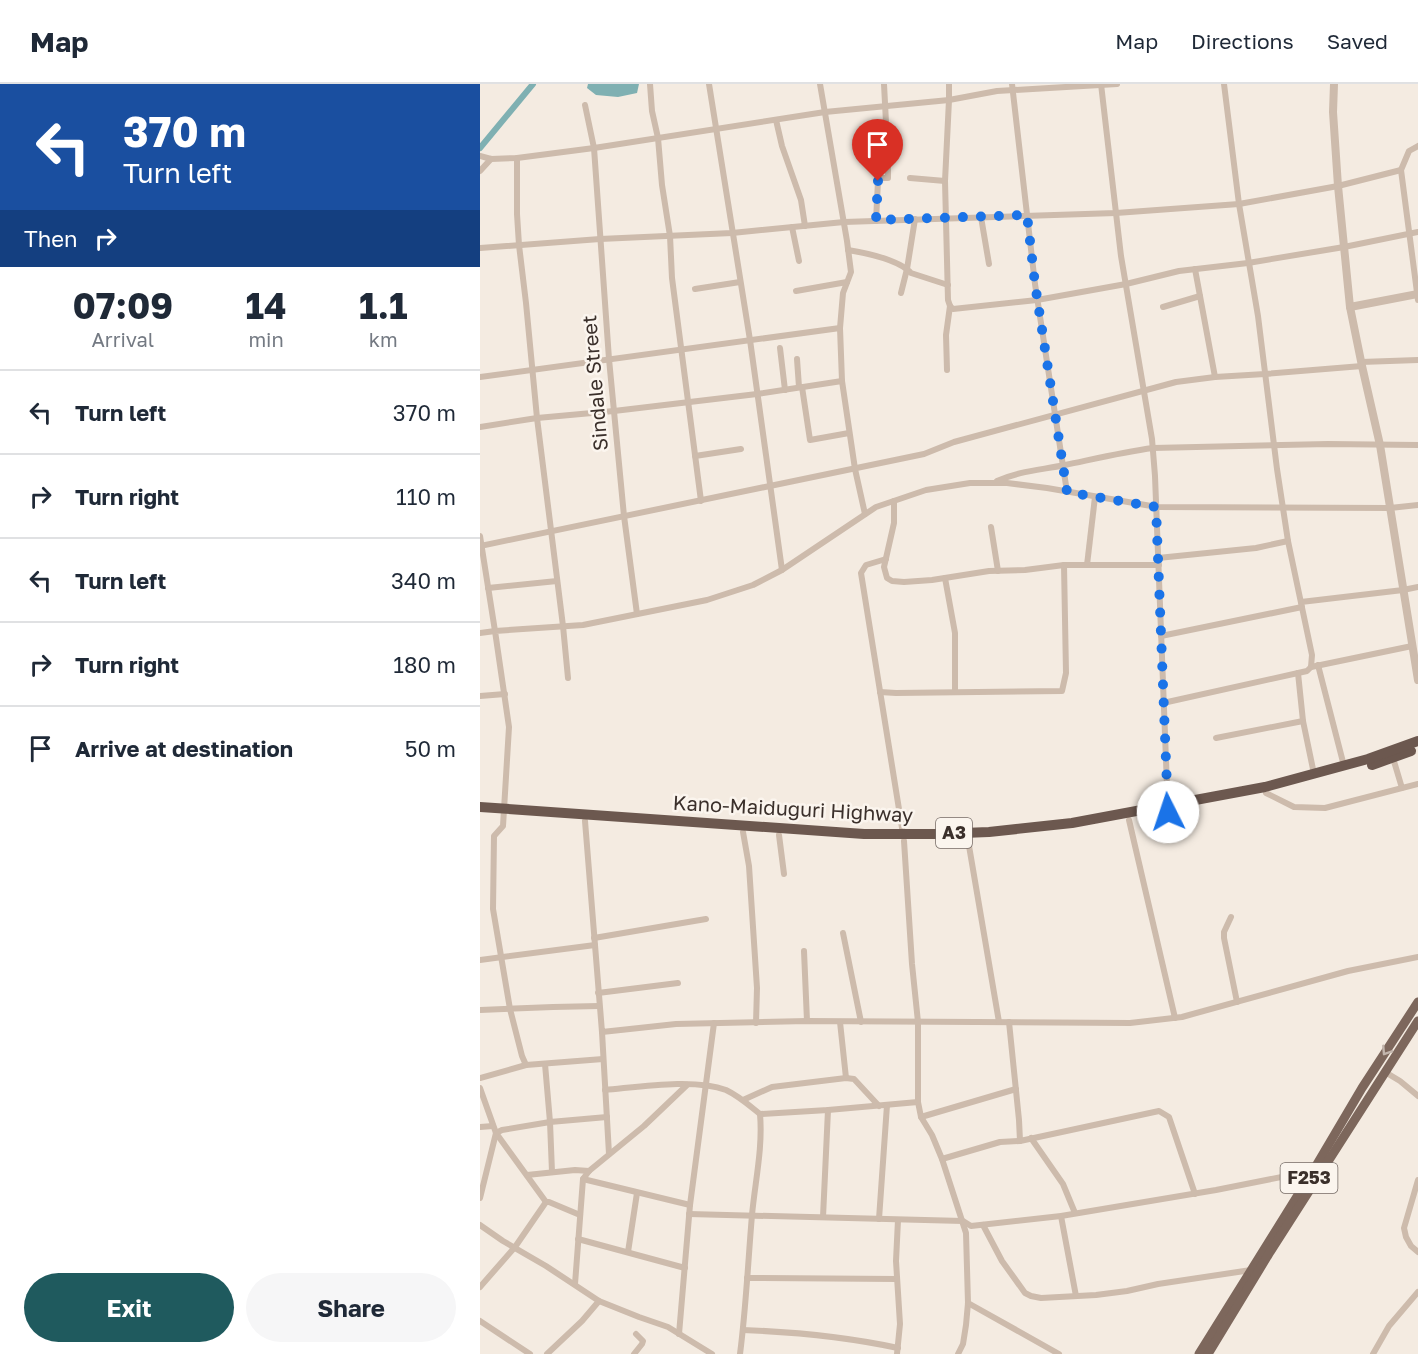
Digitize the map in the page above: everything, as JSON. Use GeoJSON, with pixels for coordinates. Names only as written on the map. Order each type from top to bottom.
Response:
{"type":"FeatureCollection","features":[{"type":"Feature","properties":{"kind":"highway","name":"Kano-Maiduguri Highway"},"geometry":{"type":"LineString","coordinates":[[480,813],[503,812],[903,838],[968,840],[1053,832],[1129,820],[1167,808],[1265,787],[1344,766],[1418,741]]}},
{"type":"Feature","properties":{"kind":"highway","name":"Kano-Maiduguri Highway"},"geometry":{"type":"LineString","coordinates":[[480,807],[503,812],[585,821],[864,840],[903,838],[1041,827],[1266,794],[1337,775],[1418,748]]}},
{"type":"Feature","properties":{"kind":"main road","name":"F253"},"geometry":{"type":"LineString","coordinates":[[1208,1354],[1362,1088],[1418,1002]]}},
{"type":"Feature","properties":{"kind":"main road","name":"F253"},"geometry":{"type":"LineString","coordinates":[[1199,1354],[1251,1270],[1267,1250],[1418,1021]]}},
{"type":"Feature","properties":{"kind":"street"},"geometry":{"type":"LineString","coordinates":[[650,84],[701,501]]}},
{"type":"Feature","properties":{"kind":"street"},"geometry":{"type":"LineString","coordinates":[[709,84],[750,340],[782,570]]}},
{"type":"Feature","properties":{"kind":"street"},"geometry":{"type":"LineString","coordinates":[[820,84],[848,250],[850,272],[843,293],[840,328],[842,381],[855,469],[865,514]]}},
{"type":"Feature","properties":{"kind":"street"},"geometry":{"type":"LineString","coordinates":[[876,220],[878,181],[881,178],[888,178],[884,84]]}},
{"type":"Feature","properties":{"kind":"street"},"geometry":{"type":"LineString","coordinates":[[947,370],[946,334],[950,306],[945,181],[949,84]]}},
{"type":"Feature","properties":{"kind":"street"},"geometry":{"type":"LineString","coordinates":[[480,156],[491,159],[518,158],[825,112],[950,100],[1013,87],[1117,84]]}},
{"type":"Feature","properties":{"kind":"street"},"geometry":{"type":"LineString","coordinates":[[1224,84],[1288,541],[1314,666],[1344,766]]}},
{"type":"Feature","properties":{"kind":"street"},"geometry":{"type":"LineString","coordinates":[[1334,84],[1333,112],[1338,186],[1350,307],[1380,445],[1418,680]]}},
{"type":"Feature","properties":{"kind":"street"},"geometry":{"type":"LineString","coordinates":[[1101,85],[1126,284],[1153,448],[1167,808]]}},
{"type":"Feature","properties":{"kind":"street"},"geometry":{"type":"LineString","coordinates":[[1013,87],[1038,300],[1067,492]]}},
{"type":"Feature","properties":{"kind":"street","name":"Sindale Street"},"geometry":{"type":"LineString","coordinates":[[585,105],[594,148],[609,359],[624,516],[637,614]]}},
{"type":"Feature","properties":{"kind":"street"},"geometry":{"type":"LineString","coordinates":[[776,120],[782,146],[801,200],[805,226]]}},
{"type":"Feature","properties":{"kind":"street"},"geometry":{"type":"LineString","coordinates":[[1350,307],[1418,296],[1401,170],[1409,151],[1418,146]]}},
{"type":"Feature","properties":{"kind":"street"},"geometry":{"type":"LineString","coordinates":[[518,158],[519,245],[568,678]]}},
{"type":"Feature","properties":{"kind":"street"},"geometry":{"type":"LineString","coordinates":[[480,171],[491,159]]}},
{"type":"Feature","properties":{"kind":"street"},"geometry":{"type":"LineString","coordinates":[[480,248],[600,239],[732,233],[876,220],[1116,213],[1239,204],[1338,186],[1401,170]]}},
{"type":"Feature","properties":{"kind":"street"},"geometry":{"type":"LineString","coordinates":[[910,178],[945,181]]}},
{"type":"Feature","properties":{"kind":"street"},"geometry":{"type":"LineString","coordinates":[[981,217],[989,264]]}},
{"type":"Feature","properties":{"kind":"street"},"geometry":{"type":"LineString","coordinates":[[901,293],[915,219]]}},
{"type":"Feature","properties":{"kind":"street"},"geometry":{"type":"LineString","coordinates":[[792,227],[799,261]]}},
{"type":"Feature","properties":{"kind":"street"},"geometry":{"type":"LineString","coordinates":[[950,306],[957,310],[1038,300],[1126,284],[1179,271],[1344,247],[1418,232]]}},
{"type":"Feature","properties":{"kind":"street"},"geometry":{"type":"LineString","coordinates":[[848,250],[875,255],[911,273],[948,285]]}},
{"type":"Feature","properties":{"kind":"street"},"geometry":{"type":"LineString","coordinates":[[1195,269],[1215,376]]}},
{"type":"Feature","properties":{"kind":"street"},"geometry":{"type":"LineString","coordinates":[[694,289],[740,282]]}},
{"type":"Feature","properties":{"kind":"street"},"geometry":{"type":"LineString","coordinates":[[796,291],[847,282]]}},
{"type":"Feature","properties":{"kind":"street"},"geometry":{"type":"LineString","coordinates":[[1163,307],[1200,296]]}},
{"type":"Feature","properties":{"kind":"street"},"geometry":{"type":"LineString","coordinates":[[480,376],[840,328]]}},
{"type":"Feature","properties":{"kind":"street"},"geometry":{"type":"LineString","coordinates":[[780,348],[785,390]]}},
{"type":"Feature","properties":{"kind":"street"},"geometry":{"type":"LineString","coordinates":[[797,359],[810,440],[849,433]]}},
{"type":"Feature","properties":{"kind":"street"},"geometry":{"type":"LineString","coordinates":[[481,546],[924,454],[954,442],[1176,382],[1215,376],[1265,374],[1418,360]]}},
{"type":"Feature","properties":{"kind":"street"},"geometry":{"type":"LineString","coordinates":[[480,427],[537,418],[757,394],[842,381]]}},
{"type":"Feature","properties":{"kind":"street"},"geometry":{"type":"LineString","coordinates":[[993,483],[1011,474],[1153,448],[1274,444],[1418,445]]}},
{"type":"Feature","properties":{"kind":"street"},"geometry":{"type":"LineString","coordinates":[[695,456],[741,449]]}},
{"type":"Feature","properties":{"kind":"street"},"geometry":{"type":"LineString","coordinates":[[480,633],[583,625],[707,600],[753,585],[782,570],[876,507],[926,490],[970,483],[1007,483],[1047,488],[1156,507],[1390,508],[1418,505]]}},
{"type":"Feature","properties":{"kind":"street"},"geometry":{"type":"LineString","coordinates":[[1088,565],[1095,497]]}},
{"type":"Feature","properties":{"kind":"street"},"geometry":{"type":"LineString","coordinates":[[894,501],[894,523],[885,572],[887,578],[892,581],[904,582],[1064,565],[1159,565]]}},
{"type":"Feature","properties":{"kind":"street"},"geometry":{"type":"LineString","coordinates":[[991,527],[998,571]]}},
{"type":"Feature","properties":{"kind":"street"},"geometry":{"type":"LineString","coordinates":[[480,536],[509,727],[503,826],[494,836],[493,909],[510,1010],[526,1065]]}},
{"type":"Feature","properties":{"kind":"street"},"geometry":{"type":"LineString","coordinates":[[1158,558],[1256,548],[1288,541]]}},
{"type":"Feature","properties":{"kind":"street"},"geometry":{"type":"LineString","coordinates":[[886,559],[866,565],[861,573],[903,838],[918,1022],[918,1102],[921,1117],[942,1159],[966,1233],[968,1303],[963,1344],[958,1354]]}},
{"type":"Feature","properties":{"kind":"street"},"geometry":{"type":"LineString","coordinates":[[880,692],[1062,691],[1066,673],[1064,565]]}},
{"type":"Feature","properties":{"kind":"street"},"geometry":{"type":"LineString","coordinates":[[945,578],[956,633],[955,692]]}},
{"type":"Feature","properties":{"kind":"street"},"geometry":{"type":"LineString","coordinates":[[488,588],[557,581]]}},
{"type":"Feature","properties":{"kind":"street"},"geometry":{"type":"LineString","coordinates":[[1161,636],[1302,604],[1418,587]]}},
{"type":"Feature","properties":{"kind":"street"},"geometry":{"type":"LineString","coordinates":[[1164,703],[1307,670],[1314,666],[1412,646]]}},
{"type":"Feature","properties":{"kind":"street"},"geometry":{"type":"LineString","coordinates":[[1298,672],[1303,721],[1314,774]]}},
{"type":"Feature","properties":{"kind":"street"},"geometry":{"type":"LineString","coordinates":[[480,696],[505,694]]}},
{"type":"Feature","properties":{"kind":"street"},"geometry":{"type":"LineString","coordinates":[[1216,738],[1303,721]]}},
{"type":"Feature","properties":{"kind":"street"},"geometry":{"type":"LineString","coordinates":[[1393,758],[1402,788]]}},
{"type":"Feature","properties":{"kind":"street"},"geometry":{"type":"LineString","coordinates":[[1266,794],[1294,807],[1325,808],[1418,784]]}},
{"type":"Feature","properties":{"kind":"street"},"geometry":{"type":"LineString","coordinates":[[1129,820],[1175,1018]]}},
{"type":"Feature","properties":{"kind":"street"},"geometry":{"type":"LineString","coordinates":[[585,821],[609,1154]]}},
{"type":"Feature","properties":{"kind":"street"},"geometry":{"type":"LineString","coordinates":[[743,832],[749,866],[757,988],[756,1023]]}},
{"type":"Feature","properties":{"kind":"street"},"geometry":{"type":"LineString","coordinates":[[779,835],[784,874]]}},
{"type":"Feature","properties":{"kind":"street"},"geometry":{"type":"LineString","coordinates":[[968,840],[999,1022]]}},
{"type":"Feature","properties":{"kind":"street"},"geometry":{"type":"LineString","coordinates":[[1231,917],[1224,932],[1224,938],[1237,1002]]}},
{"type":"Feature","properties":{"kind":"street"},"geometry":{"type":"LineString","coordinates":[[480,960],[594,941],[706,918]]}},
{"type":"Feature","properties":{"kind":"street"},"geometry":{"type":"LineString","coordinates":[[843,933],[861,1022]]}},
{"type":"Feature","properties":{"kind":"street"},"geometry":{"type":"LineString","coordinates":[[804,951],[807,1021]]}},
{"type":"Feature","properties":{"kind":"street"},"geometry":{"type":"LineString","coordinates":[[602,1032],[676,1024],[807,1021],[1130,1023],[1175,1018],[1348,970],[1418,957]]}},
{"type":"Feature","properties":{"kind":"street"},"geometry":{"type":"LineString","coordinates":[[598,993],[678,983]]}},
{"type":"Feature","properties":{"kind":"street"},"geometry":{"type":"LineString","coordinates":[[480,1010],[599,1006]]}},
{"type":"Feature","properties":{"kind":"street"},"geometry":{"type":"LineString","coordinates":[[840,1022],[846,1078]]}},
{"type":"Feature","properties":{"kind":"street"},"geometry":{"type":"LineString","coordinates":[[1010,1022],[1020,1141]]}},
{"type":"Feature","properties":{"kind":"street"},"geometry":{"type":"LineString","coordinates":[[679,1334],[690,1205],[714,1023]]}},
{"type":"Feature","properties":{"kind":"street"},"geometry":{"type":"LineString","coordinates":[[480,1078],[526,1065],[603,1059]]}},
{"type":"Feature","properties":{"kind":"street"},"geometry":{"type":"LineString","coordinates":[[545,1064],[552,1172]]}},
{"type":"Feature","properties":{"kind":"street"},"geometry":{"type":"LineString","coordinates":[[1385,1072],[1418,1096]]}},
{"type":"Feature","properties":{"kind":"street"},"geometry":{"type":"LineString","coordinates":[[743,1100],[772,1087],[846,1078],[854,1079],[883,1105]]}},
{"type":"Feature","properties":{"kind":"street"},"geometry":{"type":"LineString","coordinates":[[575,1284],[583,1179],[589,1171],[644,1126],[687,1085]]}},
{"type":"Feature","properties":{"kind":"street"},"geometry":{"type":"LineString","coordinates":[[605,1090],[652,1086],[706,1086],[725,1090],[743,1100],[760,1114],[918,1102]]}},
{"type":"Feature","properties":{"kind":"street"},"geometry":{"type":"LineString","coordinates":[[480,1088],[494,1129],[546,1202],[580,1215]]}},
{"type":"Feature","properties":{"kind":"street"},"geometry":{"type":"LineString","coordinates":[[921,1117],[1016,1089]]}},
{"type":"Feature","properties":{"kind":"street"},"geometry":{"type":"LineString","coordinates":[[879,1219],[883,1105]]}},
{"type":"Feature","properties":{"kind":"street"},"geometry":{"type":"LineString","coordinates":[[823,1217],[828,1110]]}},
{"type":"Feature","properties":{"kind":"street"},"geometry":{"type":"LineString","coordinates":[[942,1159],[999,1142],[1020,1141],[1159,1111],[1169,1117],[1195,1194]]}},
{"type":"Feature","properties":{"kind":"street"},"geometry":{"type":"LineString","coordinates":[[740,1354],[762,1132],[760,1114]]}},
{"type":"Feature","properties":{"kind":"street"},"geometry":{"type":"LineString","coordinates":[[480,1127],[502,1130],[550,1122],[607,1117]]}},
{"type":"Feature","properties":{"kind":"street"},"geometry":{"type":"LineString","coordinates":[[480,1198],[494,1129]]}},
{"type":"Feature","properties":{"kind":"street"},"geometry":{"type":"LineString","coordinates":[[1031,1138],[1063,1184],[1075,1213]]}},
{"type":"Feature","properties":{"kind":"street"},"geometry":{"type":"LineString","coordinates":[[527,1175],[574,1170],[589,1171]]}},
{"type":"Feature","properties":{"kind":"street"},"geometry":{"type":"LineString","coordinates":[[689,1214],[963,1221],[971,1226],[1061,1216],[1195,1194],[1313,1171]]}},
{"type":"Feature","properties":{"kind":"street"},"geometry":{"type":"LineString","coordinates":[[583,1179],[690,1205]]}},
{"type":"Feature","properties":{"kind":"street"},"geometry":{"type":"LineString","coordinates":[[1418,1180],[1404,1228],[1411,1246],[1418,1252]]}},
{"type":"Feature","properties":{"kind":"street"},"geometry":{"type":"LineString","coordinates":[[628,1252],[637,1193]]}},
{"type":"Feature","properties":{"kind":"street"},"geometry":{"type":"LineString","coordinates":[[480,1287],[515,1247],[546,1202]]}},
{"type":"Feature","properties":{"kind":"street"},"geometry":{"type":"LineString","coordinates":[[1061,1216],[1076,1296]]}},
{"type":"Feature","properties":{"kind":"street"},"geometry":{"type":"LineString","coordinates":[[743,1330],[814,1335],[868,1342],[897,1351],[900,1324],[896,1261],[898,1220]]}},
{"type":"Feature","properties":{"kind":"street"},"geometry":{"type":"LineString","coordinates":[[480,1225],[599,1301],[668,1327],[712,1354]]}},
{"type":"Feature","properties":{"kind":"street"},"geometry":{"type":"LineString","coordinates":[[983,1225],[1002,1262],[1025,1293],[1041,1298],[1127,1291],[1251,1270]]}},
{"type":"Feature","properties":{"kind":"street"},"geometry":{"type":"LineString","coordinates":[[578,1239],[685,1268]]}},
{"type":"Feature","properties":{"kind":"street"},"geometry":{"type":"LineString","coordinates":[[747,1278],[897,1279]]}},
{"type":"Feature","properties":{"kind":"street"},"geometry":{"type":"LineString","coordinates":[[1373,1354],[1389,1326],[1418,1292]]}},
{"type":"Feature","properties":{"kind":"street"},"geometry":{"type":"LineString","coordinates":[[548,1354],[599,1301]]}},
{"type":"Feature","properties":{"kind":"street"},"geometry":{"type":"LineString","coordinates":[[968,1303],[1059,1354]]}},
{"type":"Feature","properties":{"kind":"street"},"geometry":{"type":"LineString","coordinates":[[480,1321],[530,1354]]}},
{"type":"Feature","properties":{"kind":"street"},"geometry":{"type":"LineString","coordinates":[[634,1354],[643,1341],[636,1334]]}},
{"type":"Feature","properties":{"kind":"water"},"geometry":{"type":"Polygon","coordinates":[[[588,84],[639,84],[637,93],[618,97],[596,95],[587,88],[588,84]]]}},
{"type":"Feature","properties":{"kind":"waterway"},"geometry":{"type":"LineString","coordinates":[[480,148],[533,84]]}},
{"type":"Feature","properties":{"kind":"route"},"geometry":{"type":"LineString","coordinates":[[878,181],[876,220],[1027,215],[1035,284],[1067,492],[1156,507],[1168,812]]}}]}
